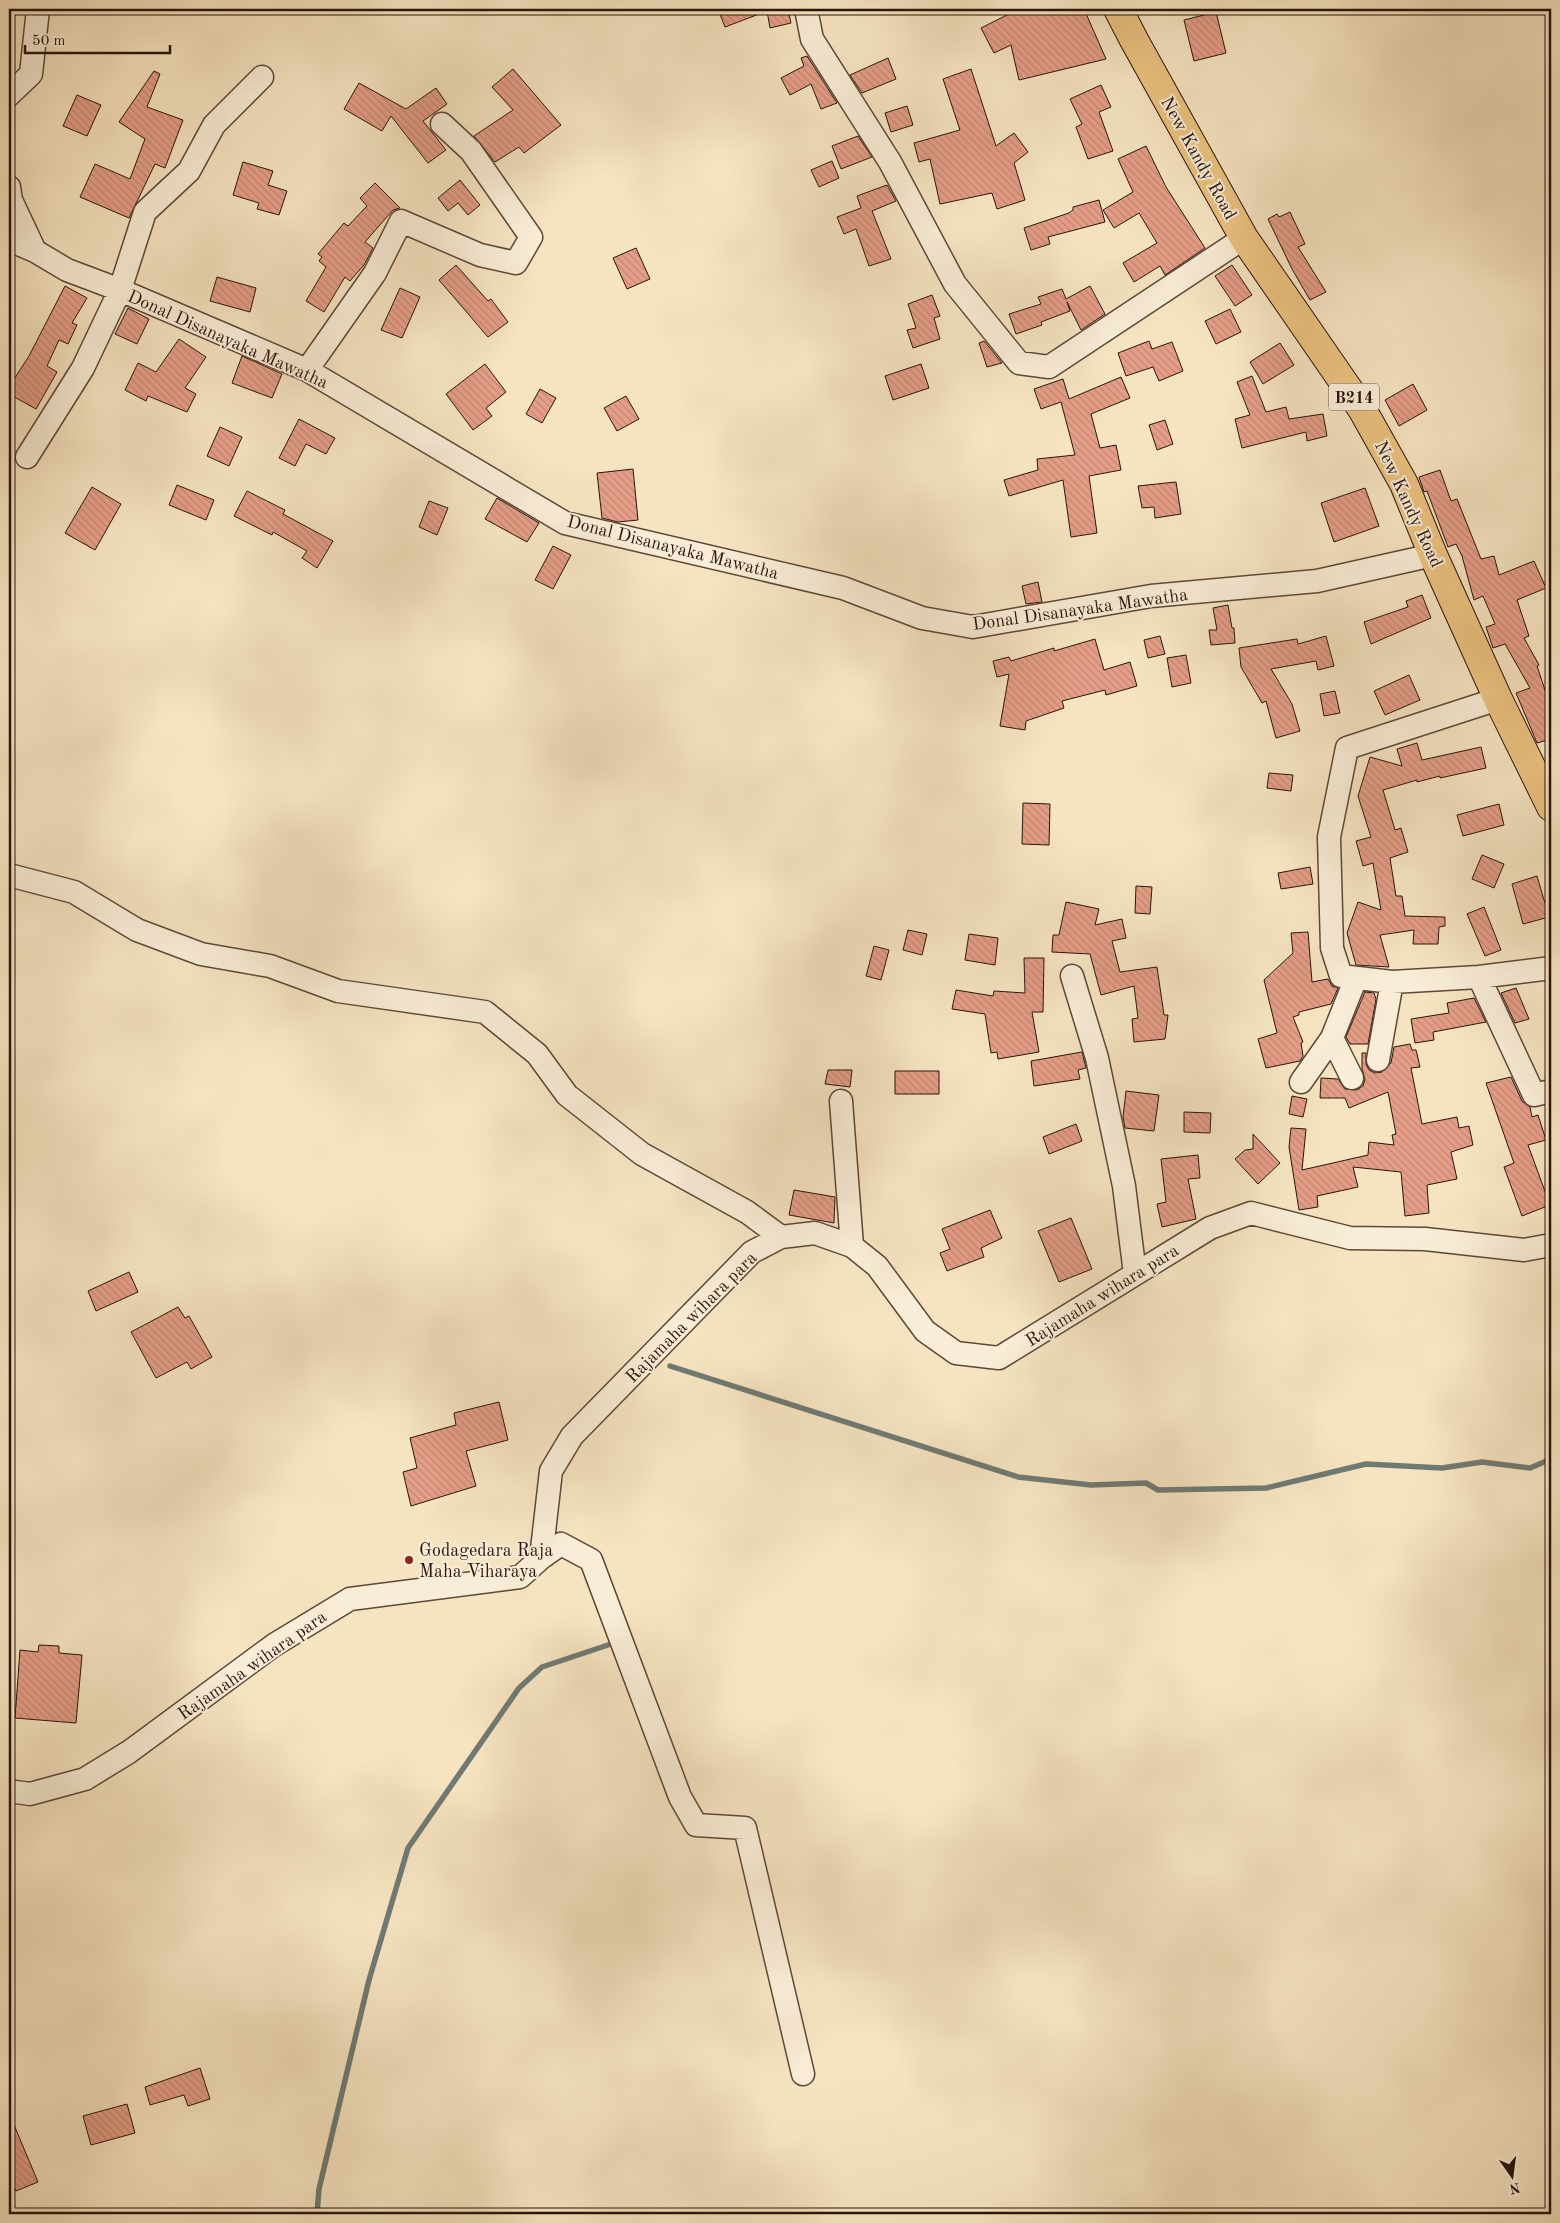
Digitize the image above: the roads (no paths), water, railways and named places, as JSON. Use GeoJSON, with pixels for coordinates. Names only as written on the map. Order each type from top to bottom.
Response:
{"type":"FeatureCollection","features":[{"type":"Feature","properties":{"kind":"main road","name":"New Kandy Road"},"geometry":{"type":"LineString","coordinates":[[1118,9],[1244,238],[1362,409],[1404,484],[1433,555],[1498,699],[1551,807]]}},
{"type":"Feature","properties":{"kind":"street"},"geometry":{"type":"LineString","coordinates":[[9,94],[30,74],[38,9]]}},
{"type":"Feature","properties":{"kind":"street"},"geometry":{"type":"LineString","coordinates":[[806,9],[812,39],[890,162],[956,284],[1019,363],[1049,367],[1244,238]]}},
{"type":"Feature","properties":{"kind":"street"},"geometry":{"type":"LineString","coordinates":[[27,457],[83,368],[120,290],[145,212],[190,170],[214,125],[262,77]]}},
{"type":"Feature","properties":{"kind":"street"},"geometry":{"type":"LineString","coordinates":[[307,370],[375,274],[401,221],[480,255],[516,263],[531,237],[471,150],[442,124]]}},
{"type":"Feature","properties":{"kind":"street"},"geometry":{"type":"LineString","coordinates":[[9,187],[11,200],[35,251]]}},
{"type":"Feature","properties":{"kind":"street","name":"Donal Disanayaka Mawatha"},"geometry":{"type":"LineString","coordinates":[[9,240],[35,251],[67,270],[120,290],[307,370],[565,523],[843,588],[922,618],[973,628],[1151,596],[1317,581],[1433,555]]}},
{"type":"Feature","properties":{"kind":"street"},"geometry":{"type":"LineString","coordinates":[[1498,699],[1347,748],[1329,837],[1332,948],[1340,976],[1392,982],[1479,977],[1551,968]]}},
{"type":"Feature","properties":{"kind":"street"},"geometry":{"type":"LineString","coordinates":[[9,875],[74,892],[137,930],[201,954],[270,966],[338,992],[485,1012],[537,1054],[567,1094],[642,1154],[747,1212],[781,1237]]}},
{"type":"Feature","properties":{"kind":"street"},"geometry":{"type":"LineString","coordinates":[[1072,976],[1097,1058],[1124,1186],[1135,1274]]}},
{"type":"Feature","properties":{"kind":"street"},"geometry":{"type":"LineString","coordinates":[[1479,977],[1534,1095],[1551,1091]]}},
{"type":"Feature","properties":{"kind":"street"},"geometry":{"type":"LineString","coordinates":[[1301,1082],[1332,1038],[1356,978]]}},
{"type":"Feature","properties":{"kind":"street"},"geometry":{"type":"LineString","coordinates":[[1378,1060],[1392,982]]}},
{"type":"Feature","properties":{"kind":"street"},"geometry":{"type":"LineString","coordinates":[[1332,1038],[1352,1078]]}},
{"type":"Feature","properties":{"kind":"street"},"geometry":{"type":"LineString","coordinates":[[841,1101],[852,1246]]}},
{"type":"Feature","properties":{"kind":"street","name":"Rajamaha wihara para"},"geometry":{"type":"LineString","coordinates":[[9,1791],[30,1794],[85,1779],[129,1752],[274,1645],[350,1599],[520,1577],[541,1558],[551,1471],[572,1436],[752,1252],[781,1237],[815,1233],[852,1246],[876,1266],[925,1331],[956,1353],[999,1358],[1210,1228],[1251,1213],[1350,1238],[1424,1239],[1524,1250],[1551,1244]]}},
{"type":"Feature","properties":{"kind":"street"},"geometry":{"type":"LineString","coordinates":[[541,1558],[562,1544],[591,1560],[680,1798],[696,1825],[745,1828],[802,2074]]}},
{"type":"Feature","properties":{"kind":"waterway"},"geometry":{"type":"LineString","coordinates":[[670,1366],[1018,1477],[1091,1485],[1146,1483],[1158,1490],[1266,1488],[1366,1464],[1442,1468],[1482,1462],[1530,1468],[1551,1459]]}},
{"type":"Feature","properties":{"kind":"waterway"},"geometry":{"type":"LineString","coordinates":[[317,2214],[319,2189],[369,1980],[408,1848],[519,1688],[542,1667],[617,1642]]}},
{"type":"Feature","properties":{"kind":"place","name":"Godagedara Raja Maha Viharaya"},"geometry":{"type":"Point","coordinates":[409,1560]}}]}
